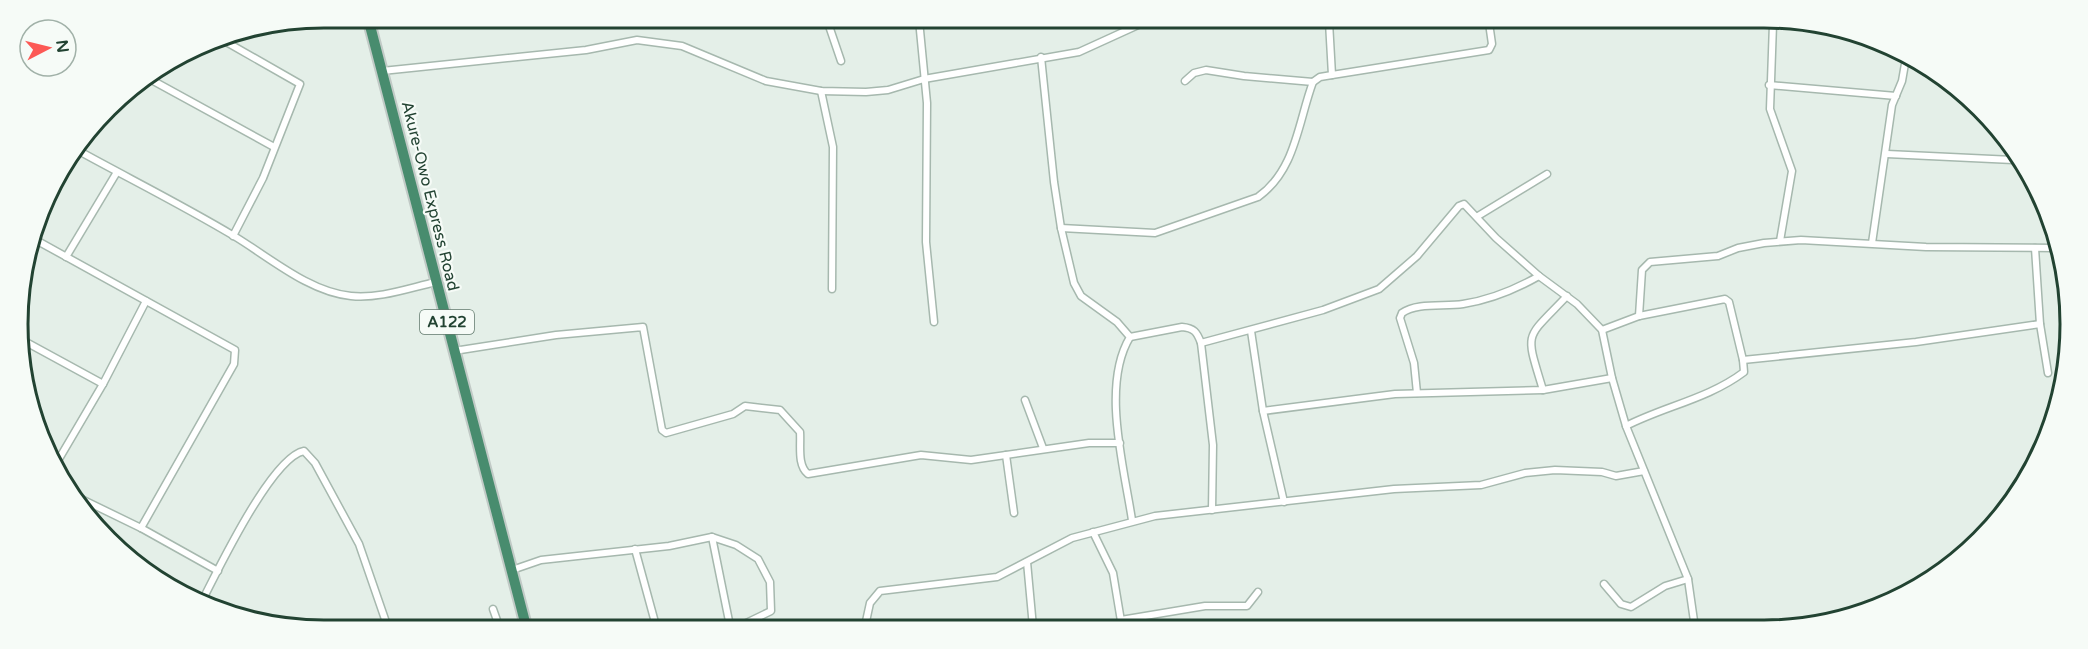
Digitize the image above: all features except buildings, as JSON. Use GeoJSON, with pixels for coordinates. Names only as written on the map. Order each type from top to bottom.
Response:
{"type":"FeatureCollection","features":[{"type":"Feature","properties":{"kind":"highway","name":"Akure-Owo Express Road"},"geometry":{"type":"LineString","coordinates":[[371,28],[524,620]]}},
{"type":"Feature","properties":{"kind":"street"},"geometry":{"type":"LineString","coordinates":[[830,28],[841,61]]}},
{"type":"Feature","properties":{"kind":"street"},"geometry":{"type":"LineString","coordinates":[[920,28],[927,103],[926,242],[934,322]]}},
{"type":"Feature","properties":{"kind":"street"},"geometry":{"type":"LineString","coordinates":[[382,71],[586,50],[637,40],[682,46],[766,81],[821,91],[888,90],[924,80],[1041,57],[1079,52],[1132,28]]}},
{"type":"Feature","properties":{"kind":"street"},"geometry":{"type":"LineString","coordinates":[[1329,28],[1332,75]]}},
{"type":"Feature","properties":{"kind":"street"},"geometry":{"type":"LineString","coordinates":[[1061,228],[1155,233],[1258,197],[1269,189],[1294,148],[1313,82],[1320,77],[1489,50],[1492,45],[1490,28]]}},
{"type":"Feature","properties":{"kind":"street"},"geometry":{"type":"LineString","coordinates":[[1773,28],[1769,85],[1770,109],[1792,171],[1780,241]]}},
{"type":"Feature","properties":{"kind":"street"},"geometry":{"type":"LineString","coordinates":[[230,44],[300,84],[263,178],[233,236]]}},
{"type":"Feature","properties":{"kind":"street"},"geometry":{"type":"LineString","coordinates":[[1041,57],[1061,228],[1070,269],[1081,296],[1117,322],[1130,338]]}},
{"type":"Feature","properties":{"kind":"street"},"geometry":{"type":"LineString","coordinates":[[1872,243],[1887,154],[1889,121],[1905,64]]}},
{"type":"Feature","properties":{"kind":"street"},"geometry":{"type":"LineString","coordinates":[[1185,81],[1194,73],[1206,70],[1259,78],[1313,82]]}},
{"type":"Feature","properties":{"kind":"street"},"geometry":{"type":"LineString","coordinates":[[155,82],[274,147]]}},
{"type":"Feature","properties":{"kind":"street"},"geometry":{"type":"LineString","coordinates":[[1769,85],[1896,96]]}},
{"type":"Feature","properties":{"kind":"street"},"geometry":{"type":"LineString","coordinates":[[821,91],[834,147],[832,289]]}},
{"type":"Feature","properties":{"kind":"street"},"geometry":{"type":"LineString","coordinates":[[83,154],[233,236],[306,280],[334,293],[352,297],[373,296],[436,282]]}},
{"type":"Feature","properties":{"kind":"street"},"geometry":{"type":"LineString","coordinates":[[1887,154],[2010,160]]}},
{"type":"Feature","properties":{"kind":"street"},"geometry":{"type":"LineString","coordinates":[[66,257],[117,172]]}},
{"type":"Feature","properties":{"kind":"street"},"geometry":{"type":"LineString","coordinates":[[1478,216],[1547,174]]}},
{"type":"Feature","properties":{"kind":"street"},"geometry":{"type":"LineString","coordinates":[[1201,344],[1323,310],[1379,288],[1417,256],[1461,204],[1478,216],[1496,238],[1539,276],[1567,296],[1602,330],[1612,378],[1626,426],[1688,579],[1694,620]]}},
{"type":"Feature","properties":{"kind":"street"},"geometry":{"type":"LineString","coordinates":[[1639,316],[1642,270],[1650,262],[1718,256],[1738,248],[1780,241],[1872,243],[1926,248],[2049,248]]}},
{"type":"Feature","properties":{"kind":"street"},"geometry":{"type":"LineString","coordinates":[[40,243],[232,346],[236,356],[141,528]]}},
{"type":"Feature","properties":{"kind":"street"},"geometry":{"type":"LineString","coordinates":[[2035,248],[2040,324],[2048,373]]}},
{"type":"Feature","properties":{"kind":"street"},"geometry":{"type":"LineString","coordinates":[[1417,393],[1414,363],[1400,318],[1402,314],[1415,309],[1464,304],[1486,298],[1520,286],[1539,276]]}},
{"type":"Feature","properties":{"kind":"street"},"geometry":{"type":"LineString","coordinates":[[1543,390],[1530,349],[1531,336],[1567,296]]}},
{"type":"Feature","properties":{"kind":"street"},"geometry":{"type":"LineString","coordinates":[[1602,330],[1639,316],[1725,299],[1729,302],[1734,315],[1744,372],[1705,396],[1653,412],[1626,426]]}},
{"type":"Feature","properties":{"kind":"street"},"geometry":{"type":"LineString","coordinates":[[60,457],[103,384],[146,301]]}},
{"type":"Feature","properties":{"kind":"street"},"geometry":{"type":"LineString","coordinates":[[1743,360],[1917,342],[2040,324]]}},
{"type":"Feature","properties":{"kind":"street"},"geometry":{"type":"LineString","coordinates":[[454,351],[504,342],[639,326],[645,330],[660,426],[666,433],[733,414],[745,406],[780,410],[800,432],[802,469],[807,474],[921,455],[971,460],[1089,442],[1120,443]]}},
{"type":"Feature","properties":{"kind":"street"},"geometry":{"type":"LineString","coordinates":[[1132,520],[1120,443],[1117,370],[1122,350],[1130,338],[1172,328],[1191,327],[1197,332],[1201,344],[1213,445],[1212,510]]}},
{"type":"Feature","properties":{"kind":"street"},"geometry":{"type":"LineString","coordinates":[[1251,331],[1263,411],[1284,502]]}},
{"type":"Feature","properties":{"kind":"street"},"geometry":{"type":"LineString","coordinates":[[29,344],[103,384]]}},
{"type":"Feature","properties":{"kind":"street"},"geometry":{"type":"LineString","coordinates":[[1263,411],[1417,393],[1448,395],[1543,390],[1612,378]]}},
{"type":"Feature","properties":{"kind":"street"},"geometry":{"type":"LineString","coordinates":[[1024,400],[1043,448]]}},
{"type":"Feature","properties":{"kind":"street"},"geometry":{"type":"LineString","coordinates":[[204,595],[279,467],[296,452],[304,451],[315,463],[359,544],[385,620]]}},
{"type":"Feature","properties":{"kind":"street"},"geometry":{"type":"LineString","coordinates":[[1006,455],[1014,513]]}},
{"type":"Feature","properties":{"kind":"street"},"geometry":{"type":"LineString","coordinates":[[866,620],[870,603],[880,591],[997,577],[1059,543],[1132,520],[1394,489],[1481,485],[1525,473],[1555,470],[1602,472],[1616,476],[1644,471]]}},
{"type":"Feature","properties":{"kind":"street"},"geometry":{"type":"LineString","coordinates":[[88,502],[141,528],[218,571]]}},
{"type":"Feature","properties":{"kind":"street"},"geometry":{"type":"LineString","coordinates":[[1093,532],[1113,573],[1121,620]]}},
{"type":"Feature","properties":{"kind":"street"},"geometry":{"type":"LineString","coordinates":[[512,570],[540,560],[669,546],[712,537],[736,545],[758,559],[770,582],[771,611],[752,620]]}},
{"type":"Feature","properties":{"kind":"street"},"geometry":{"type":"LineString","coordinates":[[712,537],[729,620]]}},
{"type":"Feature","properties":{"kind":"street"},"geometry":{"type":"LineString","coordinates":[[635,549],[654,620]]}},
{"type":"Feature","properties":{"kind":"street"},"geometry":{"type":"LineString","coordinates":[[1027,562],[1033,620]]}},
{"type":"Feature","properties":{"kind":"street"},"geometry":{"type":"LineString","coordinates":[[1604,584],[1621,604],[1631,607],[1665,586],[1688,579]]}},
{"type":"Feature","properties":{"kind":"street"},"geometry":{"type":"LineString","coordinates":[[1137,620],[1205,606],[1247,606],[1258,592]]}},
{"type":"Feature","properties":{"kind":"street"},"geometry":{"type":"LineString","coordinates":[[493,609],[497,620]]}}]}
